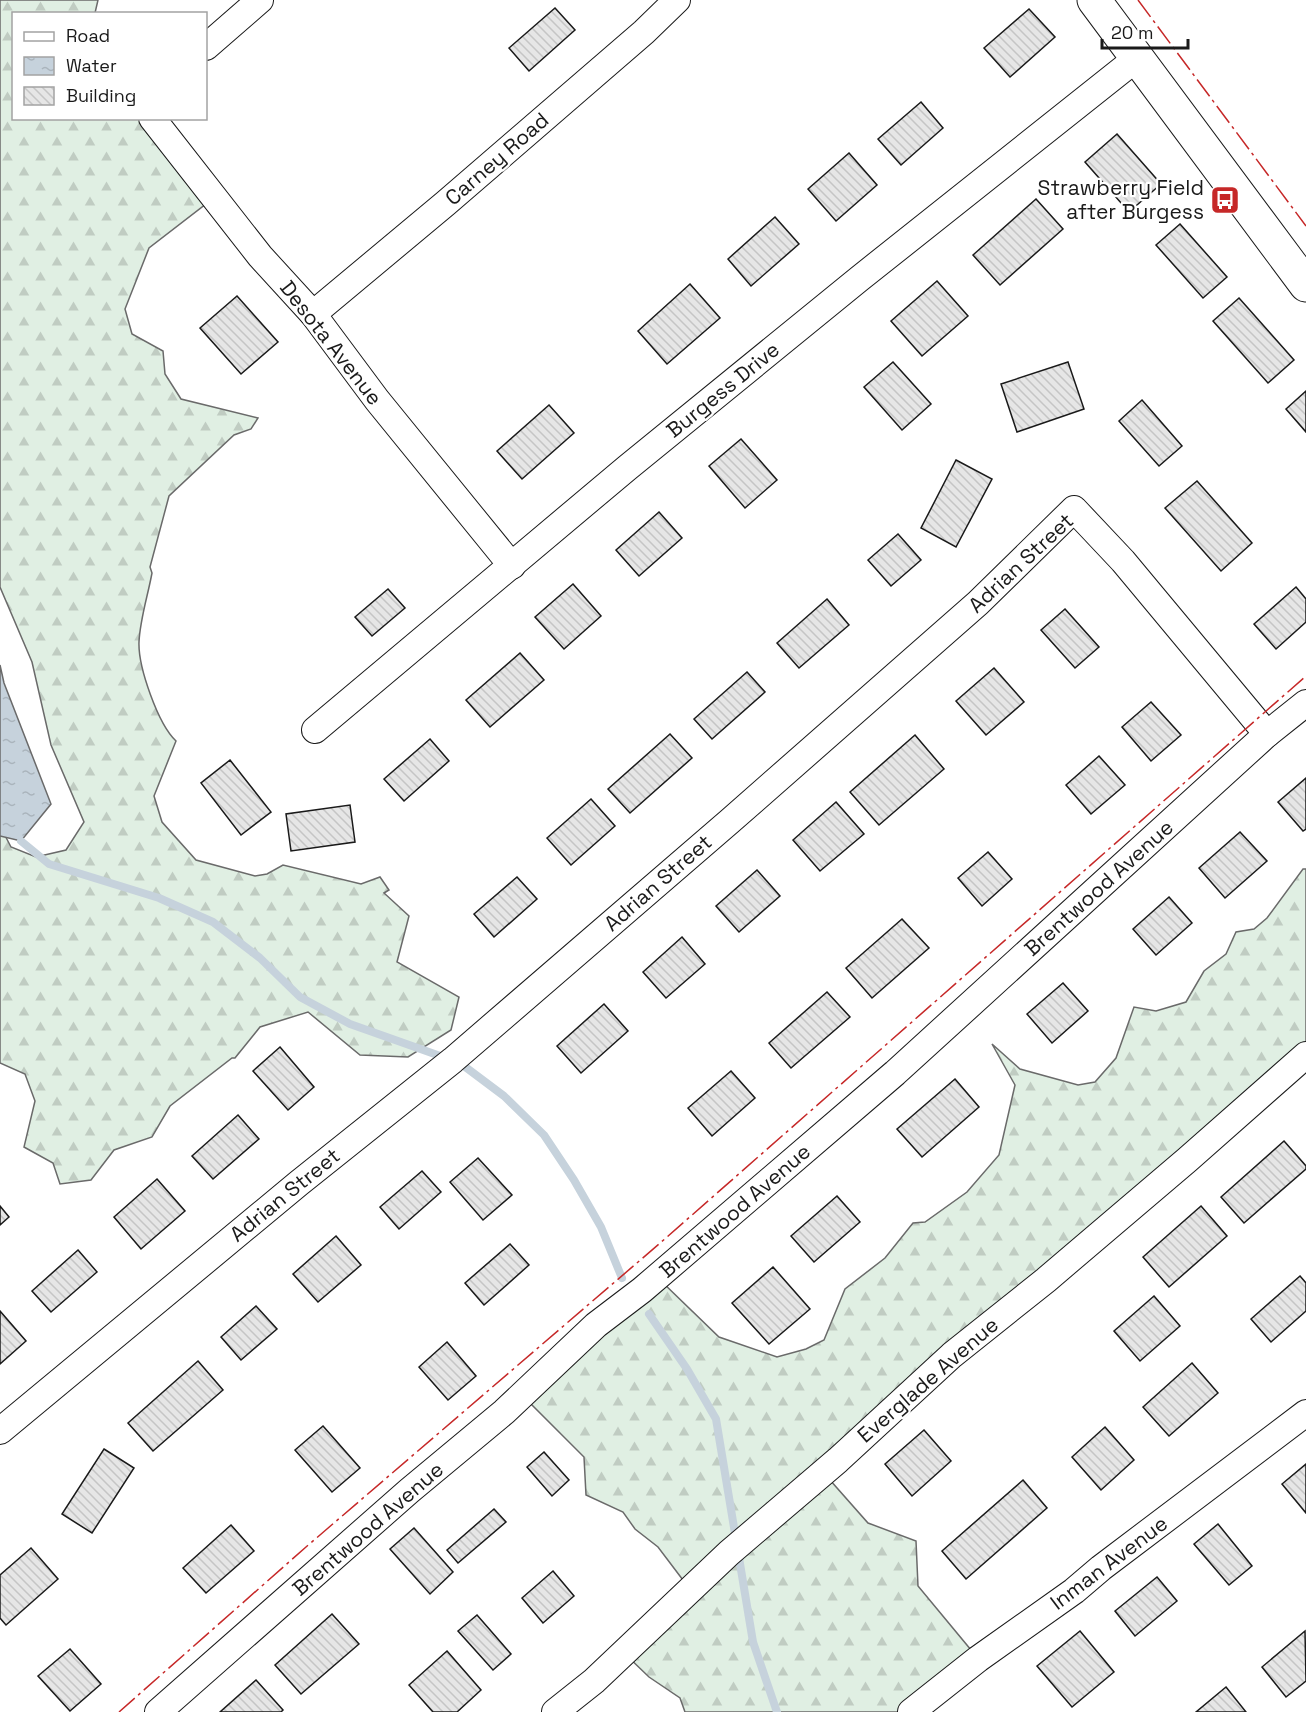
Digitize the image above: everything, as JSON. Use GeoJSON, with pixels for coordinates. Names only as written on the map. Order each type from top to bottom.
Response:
{"type":"FeatureCollection","features":[{"type":"Feature","properties":{"kind":"street"},"geometry":{"type":"LineString","coordinates":[[207,46],[260,0]]}},
{"type":"Feature","properties":{"kind":"street","name":"Carney Road"},"geometry":{"type":"LineString","coordinates":[[313,314],[500,157],[644,32],[677,0]]}},
{"type":"Feature","properties":{"kind":"street"},"geometry":{"type":"LineString","coordinates":[[1094,0],[1306,285]]}},
{"type":"Feature","properties":{"kind":"street","name":"Burgess Drive"},"geometry":{"type":"LineString","coordinates":[[315,730],[627,468],[1137,57]]}},
{"type":"Feature","properties":{"kind":"street","name":"Desota Avenue"},"geometry":{"type":"LineString","coordinates":[[154,120],[260,256],[313,314],[377,400],[512,566]]}},
{"type":"Feature","properties":{"kind":"street","name":"Adrian Street"},"geometry":{"type":"LineString","coordinates":[[0,1431],[299,1183],[461,1053],[978,603],[1074,509],[1123,561],[1267,734]]}},
{"type":"Feature","properties":{"kind":"street","name":"Brentwood Avenue"},"geometry":{"type":"LineString","coordinates":[[158,1712],[409,1491],[504,1412],[596,1325],[642,1290],[895,1073],[1267,734],[1306,703]]}},
{"type":"Feature","properties":{"kind":"street","name":"Everglade Avenue"},"geometry":{"type":"LineString","coordinates":[[555,1712],[594,1681],[729,1553],[838,1460],[952,1355],[1099,1235],[1306,1055]]}},
{"type":"Feature","properties":{"kind":"street","name":"Inman Avenue"},"geometry":{"type":"LineString","coordinates":[[911,1712],[978,1659],[1074,1591],[1101,1568],[1306,1413]]}},
{"type":"Feature","properties":{"kind":"green space"},"geometry":{"type":"Polygon","coordinates":[[[0,0],[98,0],[95,12],[12,12],[12,120],[155,120],[211,200],[149,248],[125,309],[132,334],[163,351],[165,374],[181,399],[258,418],[251,429],[234,435],[169,496],[150,567],[152,573],[141,625],[140,653],[156,709],[162,722],[176,741],[154,796],[162,822],[196,860],[255,876],[267,874],[283,865],[361,884],[380,877],[389,890],[384,893],[409,916],[397,962],[459,997],[451,1030],[408,1057],[360,1055],[308,1012],[260,1027],[235,1058],[170,1106],[152,1137],[114,1150],[91,1180],[60,1184],[53,1163],[24,1147],[35,1101],[25,1074],[0,1063],[0,826],[11,847],[36,857],[66,850],[84,822],[51,745],[32,662],[0,587],[0,0]]]}},
{"type":"Feature","properties":{"kind":"green space"},"geometry":{"type":"Polygon","coordinates":[[[1303,869],[1306,869],[1306,1056],[830,1480],[868,1523],[916,1541],[918,1586],[976,1656],[909,1712],[685,1712],[680,1698],[649,1677],[623,1652],[689,1588],[658,1547],[635,1529],[623,1512],[586,1495],[584,1457],[527,1400],[660,1280],[719,1337],[777,1357],[806,1349],[824,1340],[845,1289],[885,1258],[913,1223],[925,1222],[967,1192],[999,1155],[1015,1085],[992,1044],[1020,1069],[1078,1085],[1095,1082],[1116,1058],[1134,1007],[1156,1011],[1186,1002],[1204,971],[1226,954],[1236,932],[1254,929],[1267,918],[1303,869]]]}},
{"type":"Feature","properties":{"kind":"water"},"geometry":{"type":"Polygon","coordinates":[[[0,665],[4,683],[51,804],[21,841],[0,836],[0,665]]]}},
{"type":"Feature","properties":{"kind":"building"},"geometry":{"type":"Polygon","coordinates":[[[555,8],[575,30],[529,71],[509,48],[555,8]]]}},
{"type":"Feature","properties":{"kind":"building"},"geometry":{"type":"Polygon","coordinates":[[[1029,9],[1055,37],[1010,77],[984,48],[1029,9]]]}},
{"type":"Feature","properties":{"kind":"building"},"geometry":{"type":"Polygon","coordinates":[[[921,102],[943,128],[901,165],[878,139],[921,102]]]}},
{"type":"Feature","properties":{"kind":"building"},"geometry":{"type":"Polygon","coordinates":[[[1117,134],[1161,184],[1129,212],[1085,162],[1117,134]]]}},
{"type":"Feature","properties":{"kind":"building"},"geometry":{"type":"Polygon","coordinates":[[[849,153],[877,185],[836,221],[808,189],[849,153]]]}},
{"type":"Feature","properties":{"kind":"building"},"geometry":{"type":"Polygon","coordinates":[[[1036,199],[1063,229],[1000,285],[973,255],[1036,199]]]}},
{"type":"Feature","properties":{"kind":"building"},"geometry":{"type":"Polygon","coordinates":[[[775,217],[799,244],[751,286],[728,259],[775,217]]]}},
{"type":"Feature","properties":{"kind":"building"},"geometry":{"type":"Polygon","coordinates":[[[1180,224],[1227,277],[1203,298],[1156,245],[1180,224]]]}},
{"type":"Feature","properties":{"kind":"building"},"geometry":{"type":"Polygon","coordinates":[[[937,281],[968,316],[922,356],[891,321],[937,281]]]}},
{"type":"Feature","properties":{"kind":"building"},"geometry":{"type":"Polygon","coordinates":[[[690,284],[720,318],[667,364],[638,331],[690,284]]]}},
{"type":"Feature","properties":{"kind":"building"},"geometry":{"type":"Polygon","coordinates":[[[237,296],[278,342],[241,374],[200,328],[237,296]]]}},
{"type":"Feature","properties":{"kind":"building"},"geometry":{"type":"Polygon","coordinates":[[[1239,298],[1294,360],[1268,383],[1213,321],[1239,298]]]}},
{"type":"Feature","properties":{"kind":"building"},"geometry":{"type":"Polygon","coordinates":[[[893,362],[931,404],[902,430],[864,387],[893,362]]]}},
{"type":"Feature","properties":{"kind":"building"},"geometry":{"type":"Polygon","coordinates":[[[1068,362],[1084,409],[1017,432],[1001,384],[1068,362]]]}},
{"type":"Feature","properties":{"kind":"building"},"geometry":{"type":"Polygon","coordinates":[[[1306,391],[1306,432],[1286,409],[1306,391]]]}},
{"type":"Feature","properties":{"kind":"building"},"geometry":{"type":"Polygon","coordinates":[[[1142,400],[1182,446],[1159,466],[1119,421],[1142,400]]]}},
{"type":"Feature","properties":{"kind":"building"},"geometry":{"type":"Polygon","coordinates":[[[549,405],[574,433],[522,479],[497,451],[549,405]]]}},
{"type":"Feature","properties":{"kind":"building"},"geometry":{"type":"Polygon","coordinates":[[[741,439],[777,480],[745,508],[709,466],[741,439]]]}},
{"type":"Feature","properties":{"kind":"building"},"geometry":{"type":"Polygon","coordinates":[[[956,460],[992,479],[956,547],[921,528],[956,460]]]}},
{"type":"Feature","properties":{"kind":"building"},"geometry":{"type":"Polygon","coordinates":[[[1197,481],[1252,543],[1221,571],[1165,508],[1197,481]]]}},
{"type":"Feature","properties":{"kind":"building"},"geometry":{"type":"Polygon","coordinates":[[[659,512],[682,538],[639,576],[616,550],[659,512]]]}},
{"type":"Feature","properties":{"kind":"building"},"geometry":{"type":"Polygon","coordinates":[[[898,534],[921,560],[891,586],[868,560],[898,534]]]}},
{"type":"Feature","properties":{"kind":"building"},"geometry":{"type":"Polygon","coordinates":[[[573,584],[601,616],[564,649],[535,617],[573,584]]]}},
{"type":"Feature","properties":{"kind":"building"},"geometry":{"type":"Polygon","coordinates":[[[1296,587],[1306,599],[1306,622],[1276,649],[1254,624],[1296,587]]]}},
{"type":"Feature","properties":{"kind":"building"},"geometry":{"type":"Polygon","coordinates":[[[388,589],[405,608],[372,636],[355,617],[388,589]]]}},
{"type":"Feature","properties":{"kind":"building"},"geometry":{"type":"Polygon","coordinates":[[[827,599],[849,625],[799,668],[777,643],[827,599]]]}},
{"type":"Feature","properties":{"kind":"building"},"geometry":{"type":"Polygon","coordinates":[[[1065,609],[1099,647],[1075,668],[1041,630],[1065,609]]]}},
{"type":"Feature","properties":{"kind":"building"},"geometry":{"type":"Polygon","coordinates":[[[520,653],[544,680],[490,727],[466,700],[520,653]]]}},
{"type":"Feature","properties":{"kind":"building"},"geometry":{"type":"Polygon","coordinates":[[[994,668],[1024,702],[986,735],[956,701],[994,668]]]}},
{"type":"Feature","properties":{"kind":"building"},"geometry":{"type":"Polygon","coordinates":[[[747,672],[765,692],[712,739],[694,719],[747,672]]]}},
{"type":"Feature","properties":{"kind":"building"},"geometry":{"type":"Polygon","coordinates":[[[1151,702],[1181,735],[1151,761],[1122,727],[1151,702]]]}},
{"type":"Feature","properties":{"kind":"building"},"geometry":{"type":"Polygon","coordinates":[[[670,734],[692,758],[630,813],[608,789],[670,734]]]}},
{"type":"Feature","properties":{"kind":"building"},"geometry":{"type":"Polygon","coordinates":[[[915,735],[944,769],[879,825],[850,792],[915,735]]]}},
{"type":"Feature","properties":{"kind":"building"},"geometry":{"type":"Polygon","coordinates":[[[430,739],[449,761],[404,801],[384,779],[430,739]]]}},
{"type":"Feature","properties":{"kind":"building"},"geometry":{"type":"Polygon","coordinates":[[[1099,756],[1125,785],[1091,814],[1066,785],[1099,756]]]}},
{"type":"Feature","properties":{"kind":"building"},"geometry":{"type":"Polygon","coordinates":[[[230,760],[271,812],[241,835],[201,783],[230,760]]]}},
{"type":"Feature","properties":{"kind":"building"},"geometry":{"type":"Polygon","coordinates":[[[1306,778],[1306,829],[1303,831],[1278,802],[1306,778]]]}},
{"type":"Feature","properties":{"kind":"building"},"geometry":{"type":"Polygon","coordinates":[[[591,799],[615,826],[571,865],[547,838],[591,799]]]}},
{"type":"Feature","properties":{"kind":"building"},"geometry":{"type":"Polygon","coordinates":[[[836,802],[864,834],[820,871],[793,840],[836,802]]]}},
{"type":"Feature","properties":{"kind":"building"},"geometry":{"type":"Polygon","coordinates":[[[350,805],[355,842],[291,851],[286,814],[350,805]]]}},
{"type":"Feature","properties":{"kind":"building"},"geometry":{"type":"Polygon","coordinates":[[[1240,832],[1267,861],[1225,898],[1199,868],[1240,832]]]}},
{"type":"Feature","properties":{"kind":"building"},"geometry":{"type":"Polygon","coordinates":[[[988,852],[1012,879],[982,906],[958,878],[988,852]]]}},
{"type":"Feature","properties":{"kind":"building"},"geometry":{"type":"Polygon","coordinates":[[[757,870],[780,896],[739,932],[716,906],[757,870]]]}},
{"type":"Feature","properties":{"kind":"building"},"geometry":{"type":"Polygon","coordinates":[[[517,877],[537,899],[494,937],[474,914],[517,877]]]}},
{"type":"Feature","properties":{"kind":"building"},"geometry":{"type":"Polygon","coordinates":[[[1169,897],[1192,923],[1156,955],[1133,929],[1169,897]]]}},
{"type":"Feature","properties":{"kind":"building"},"geometry":{"type":"Polygon","coordinates":[[[902,919],[929,948],[872,998],[846,968],[902,919]]]}},
{"type":"Feature","properties":{"kind":"building"},"geometry":{"type":"Polygon","coordinates":[[[682,937],[705,964],[666,998],[643,972],[682,937]]]}},
{"type":"Feature","properties":{"kind":"building"},"geometry":{"type":"Polygon","coordinates":[[[1063,983],[1088,1011],[1052,1043],[1027,1014],[1063,983]]]}},
{"type":"Feature","properties":{"kind":"building"},"geometry":{"type":"Polygon","coordinates":[[[827,992],[850,1017],[791,1068],[769,1043],[827,992]]]}},
{"type":"Feature","properties":{"kind":"building"},"geometry":{"type":"Polygon","coordinates":[[[604,1004],[628,1031],[581,1073],[557,1046],[604,1004]]]}},
{"type":"Feature","properties":{"kind":"building"},"geometry":{"type":"Polygon","coordinates":[[[280,1047],[314,1087],[288,1110],[253,1071],[280,1047]]]}},
{"type":"Feature","properties":{"kind":"building"},"geometry":{"type":"Polygon","coordinates":[[[731,1071],[755,1098],[712,1136],[688,1108],[731,1071]]]}},
{"type":"Feature","properties":{"kind":"building"},"geometry":{"type":"Polygon","coordinates":[[[955,1079],[979,1107],[922,1157],[897,1129],[955,1079]]]}},
{"type":"Feature","properties":{"kind":"building"},"geometry":{"type":"Polygon","coordinates":[[[238,1115],[259,1139],[213,1179],[192,1156],[238,1115]]]}},
{"type":"Feature","properties":{"kind":"building"},"geometry":{"type":"Polygon","coordinates":[[[1284,1141],[1306,1166],[1306,1169],[1244,1223],[1221,1197],[1284,1141]]]}},
{"type":"Feature","properties":{"kind":"building"},"geometry":{"type":"Polygon","coordinates":[[[478,1158],[512,1195],[483,1220],[450,1182],[478,1158]]]}},
{"type":"Feature","properties":{"kind":"building"},"geometry":{"type":"Polygon","coordinates":[[[422,1171],[441,1192],[399,1229],[380,1207],[422,1171]]]}},
{"type":"Feature","properties":{"kind":"building"},"geometry":{"type":"Polygon","coordinates":[[[157,1179],[185,1211],[141,1249],[114,1217],[157,1179]]]}},
{"type":"Feature","properties":{"kind":"building"},"geometry":{"type":"Polygon","coordinates":[[[837,1196],[860,1222],[814,1262],[791,1236],[837,1196]]]}},
{"type":"Feature","properties":{"kind":"building"},"geometry":{"type":"Polygon","coordinates":[[[0,1206],[9,1217],[0,1225],[0,1206]]]}},
{"type":"Feature","properties":{"kind":"building"},"geometry":{"type":"Polygon","coordinates":[[[1201,1206],[1227,1236],[1169,1287],[1143,1257],[1201,1206]]]}},
{"type":"Feature","properties":{"kind":"building"},"geometry":{"type":"Polygon","coordinates":[[[336,1236],[361,1265],[318,1302],[293,1274],[336,1236]]]}},
{"type":"Feature","properties":{"kind":"building"},"geometry":{"type":"Polygon","coordinates":[[[510,1244],[529,1265],[484,1305],[465,1283],[510,1244]]]}},
{"type":"Feature","properties":{"kind":"building"},"geometry":{"type":"Polygon","coordinates":[[[78,1250],[97,1272],[51,1312],[32,1291],[78,1250]]]}},
{"type":"Feature","properties":{"kind":"building"},"geometry":{"type":"Polygon","coordinates":[[[773,1267],[810,1309],[769,1344],[732,1303],[773,1267]]]}},
{"type":"Feature","properties":{"kind":"building"},"geometry":{"type":"Polygon","coordinates":[[[1300,1276],[1306,1283],[1306,1311],[1271,1342],[1251,1319],[1300,1276]]]}},
{"type":"Feature","properties":{"kind":"building"},"geometry":{"type":"Polygon","coordinates":[[[1154,1296],[1180,1326],[1140,1361],[1114,1331],[1154,1296]]]}},
{"type":"Feature","properties":{"kind":"building"},"geometry":{"type":"Polygon","coordinates":[[[256,1306],[277,1329],[241,1360],[221,1337],[256,1306]]]}},
{"type":"Feature","properties":{"kind":"building"},"geometry":{"type":"Polygon","coordinates":[[[0,1311],[26,1341],[0,1364],[0,1311]]]}},
{"type":"Feature","properties":{"kind":"building"},"geometry":{"type":"Polygon","coordinates":[[[447,1342],[476,1376],[448,1400],[419,1367],[447,1342]]]}},
{"type":"Feature","properties":{"kind":"building"},"geometry":{"type":"Polygon","coordinates":[[[198,1361],[223,1390],[153,1451],[128,1423],[198,1361]]]}},
{"type":"Feature","properties":{"kind":"building"},"geometry":{"type":"Polygon","coordinates":[[[1192,1363],[1218,1393],[1169,1436],[1143,1407],[1192,1363]]]}},
{"type":"Feature","properties":{"kind":"building"},"geometry":{"type":"Polygon","coordinates":[[[323,1426],[360,1468],[332,1492],[295,1450],[323,1426]]]}},
{"type":"Feature","properties":{"kind":"building"},"geometry":{"type":"Polygon","coordinates":[[[1105,1427],[1134,1460],[1101,1490],[1072,1457],[1105,1427]]]}},
{"type":"Feature","properties":{"kind":"building"},"geometry":{"type":"Polygon","coordinates":[[[924,1430],[951,1461],[912,1496],[885,1464],[924,1430]]]}},
{"type":"Feature","properties":{"kind":"building"},"geometry":{"type":"Polygon","coordinates":[[[104,1449],[134,1468],[92,1533],[62,1514],[104,1449]]]}},
{"type":"Feature","properties":{"kind":"building"},"geometry":{"type":"Polygon","coordinates":[[[544,1452],[569,1480],[552,1496],[527,1467],[544,1452]]]}},
{"type":"Feature","properties":{"kind":"building"},"geometry":{"type":"Polygon","coordinates":[[[1306,1464],[1306,1513],[1282,1484],[1306,1464]]]}},
{"type":"Feature","properties":{"kind":"building"},"geometry":{"type":"Polygon","coordinates":[[[1023,1480],[1047,1508],[966,1579],[942,1551],[1023,1480]]]}},
{"type":"Feature","properties":{"kind":"building"},"geometry":{"type":"Polygon","coordinates":[[[494,1509],[506,1522],[458,1563],[447,1550],[494,1509]]]}},
{"type":"Feature","properties":{"kind":"building"},"geometry":{"type":"Polygon","coordinates":[[[1218,1524],[1252,1566],[1229,1585],[1194,1544],[1218,1524]]]}},
{"type":"Feature","properties":{"kind":"building"},"geometry":{"type":"Polygon","coordinates":[[[231,1525],[254,1551],[206,1593],[183,1568],[231,1525]]]}},
{"type":"Feature","properties":{"kind":"building"},"geometry":{"type":"Polygon","coordinates":[[[414,1528],[453,1572],[430,1594],[390,1549],[414,1528]]]}},
{"type":"Feature","properties":{"kind":"building"},"geometry":{"type":"Polygon","coordinates":[[[31,1548],[58,1579],[6,1625],[0,1618],[0,1575],[31,1548]]]}},
{"type":"Feature","properties":{"kind":"building"},"geometry":{"type":"Polygon","coordinates":[[[553,1571],[574,1596],[543,1623],[522,1598],[553,1571]]]}},
{"type":"Feature","properties":{"kind":"building"},"geometry":{"type":"Polygon","coordinates":[[[1157,1577],[1177,1601],[1135,1636],[1115,1611],[1157,1577]]]}},
{"type":"Feature","properties":{"kind":"building"},"geometry":{"type":"Polygon","coordinates":[[[332,1614],[359,1644],[301,1694],[275,1665],[332,1614]]]}},
{"type":"Feature","properties":{"kind":"building"},"geometry":{"type":"Polygon","coordinates":[[[477,1615],[511,1654],[493,1670],[458,1631],[477,1615]]]}},
{"type":"Feature","properties":{"kind":"building"},"geometry":{"type":"Polygon","coordinates":[[[1080,1631],[1114,1672],[1072,1707],[1037,1666],[1080,1631]]]}},
{"type":"Feature","properties":{"kind":"building"},"geometry":{"type":"Polygon","coordinates":[[[1305,1631],[1306,1681],[1286,1697],[1262,1667],[1305,1631]]]}},
{"type":"Feature","properties":{"kind":"building"},"geometry":{"type":"Polygon","coordinates":[[[70,1649],[101,1684],[70,1711],[38,1676],[70,1649]]]}},
{"type":"Feature","properties":{"kind":"building"},"geometry":{"type":"Polygon","coordinates":[[[447,1651],[481,1690],[457,1712],[433,1712],[409,1685],[447,1651]]]}},
{"type":"Feature","properties":{"kind":"building"},"geometry":{"type":"Polygon","coordinates":[[[256,1680],[283,1710],[281,1712],[220,1712],[256,1680]]]}},
{"type":"Feature","properties":{"kind":"building"},"geometry":{"type":"Polygon","coordinates":[[[1226,1687],[1246,1712],[1196,1712],[1226,1687]]]}},
{"type":"Feature","properties":{"kind":"waterway"},"geometry":{"type":"LineString","coordinates":[[21,841],[49,864],[159,898],[213,922],[260,958],[300,997],[350,1024],[460,1063],[504,1096],[544,1135],[574,1180],[601,1227],[622,1278]]}},
{"type":"Feature","properties":{"kind":"waterway"},"geometry":{"type":"LineString","coordinates":[[649,1314],[687,1369],[716,1419],[753,1642],[777,1712]]}},
{"type":"Feature","properties":{"kind":"power"},"geometry":{"type":"LineString","coordinates":[[1138,0],[1306,226]]}},
{"type":"Feature","properties":{"kind":"power"},"geometry":{"type":"LineString","coordinates":[[119,1712],[306,1547],[659,1244],[1306,676]]}},
{"type":"Feature","properties":{"kind":"place","name":"Strawberry Field after Burgess"},"geometry":{"type":"Point","coordinates":[1225,200]}}]}
